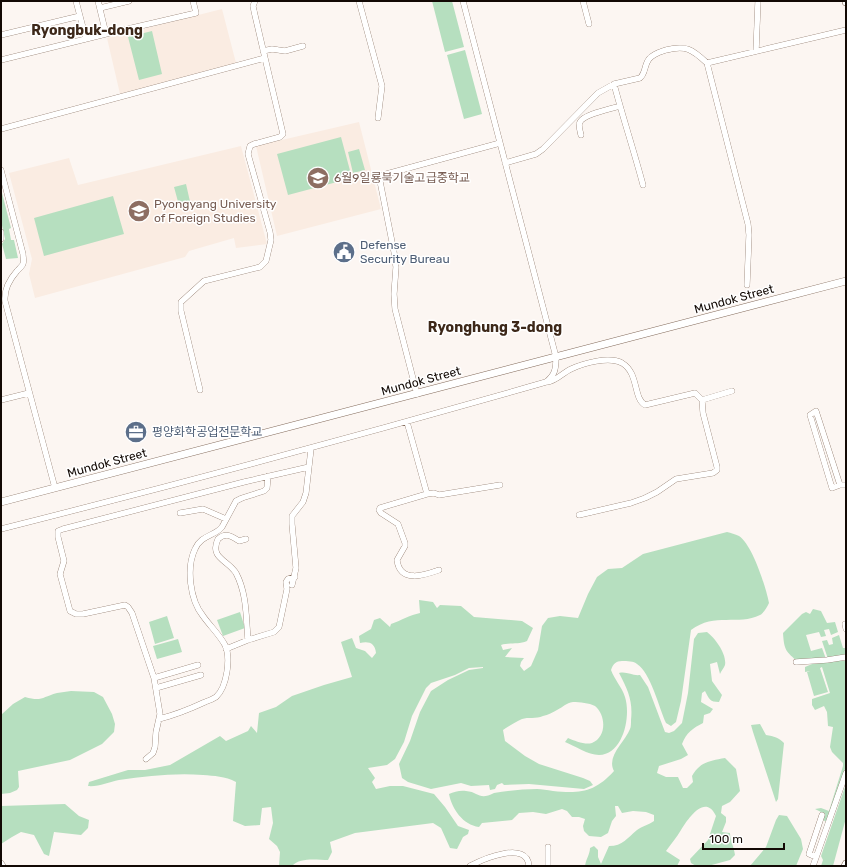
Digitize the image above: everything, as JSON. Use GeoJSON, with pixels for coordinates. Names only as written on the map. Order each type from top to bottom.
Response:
{"type":"FeatureCollection","features":[{"type":"Feature","properties":{"kind":"main road","name":"Mundok Street"},"geometry":{"type":"LineString","coordinates":[[1,502],[846,281]]}},
{"type":"Feature","properties":{"kind":"street"},"geometry":{"type":"LineString","coordinates":[[76,1],[86,39]]}},
{"type":"Feature","properties":{"kind":"street"},"geometry":{"type":"LineString","coordinates":[[98,1],[106,34]]}},
{"type":"Feature","properties":{"kind":"street"},"geometry":{"type":"LineString","coordinates":[[100,8],[129,1]]}},
{"type":"Feature","properties":{"kind":"street"},"geometry":{"type":"LineString","coordinates":[[1,60],[196,13],[193,1]]}},
{"type":"Feature","properties":{"kind":"street"},"geometry":{"type":"LineString","coordinates":[[200,390],[181,311],[181,302],[204,281],[260,267],[266,261],[270,247],[270,232],[248,154],[250,146],[280,137],[283,134],[254,11],[256,1]]}},
{"type":"Feature","properties":{"kind":"street"},"geometry":{"type":"LineString","coordinates":[[359,1],[382,86],[378,118]]}},
{"type":"Feature","properties":{"kind":"street"},"geometry":{"type":"LineString","coordinates":[[463,1],[556,357],[554,375],[546,382]]}},
{"type":"Feature","properties":{"kind":"street"},"geometry":{"type":"LineString","coordinates":[[583,1],[589,24]]}},
{"type":"Feature","properties":{"kind":"street"},"geometry":{"type":"LineString","coordinates":[[756,51],[758,1]]}},
{"type":"Feature","properties":{"kind":"street"},"geometry":{"type":"LineString","coordinates":[[1,35],[80,16]]}},
{"type":"Feature","properties":{"kind":"street"},"geometry":{"type":"LineString","coordinates":[[707,63],[846,30]]}},
{"type":"Feature","properties":{"kind":"street"},"geometry":{"type":"LineString","coordinates":[[263,50],[285,50],[303,46]]}},
{"type":"Feature","properties":{"kind":"street"},"geometry":{"type":"LineString","coordinates":[[505,163],[536,154],[543,149],[598,93],[614,84],[640,78],[644,73],[646,64],[650,58],[658,52],[676,47],[685,47],[694,51],[707,63],[748,224],[750,235],[747,285]]}},
{"type":"Feature","properties":{"kind":"street"},"geometry":{"type":"LineString","coordinates":[[1,129],[265,58]]}},
{"type":"Feature","properties":{"kind":"street"},"geometry":{"type":"LineString","coordinates":[[614,84],[644,185]]}},
{"type":"Feature","properties":{"kind":"street"},"geometry":{"type":"LineString","coordinates":[[581,135],[579,124],[580,120],[620,106]]}},
{"type":"Feature","properties":{"kind":"street"},"geometry":{"type":"LineString","coordinates":[[417,394],[395,309],[394,289],[396,266],[379,176],[500,142]]}},
{"type":"Feature","properties":{"kind":"street"},"geometry":{"type":"LineString","coordinates":[[1,170],[23,254],[23,265],[11,277],[4,294],[5,301],[55,488]]}},
{"type":"Feature","properties":{"kind":"street"},"geometry":{"type":"LineString","coordinates":[[1,232],[1,239]]}},
{"type":"Feature","properties":{"kind":"street"},"geometry":{"type":"LineString","coordinates":[[1,529],[311,449],[556,380],[570,369],[608,359],[623,363],[628,368],[632,373],[640,401],[645,405],[695,393],[702,400],[703,413],[717,470],[713,473],[676,479],[657,492],[631,503],[579,515]]}},
{"type":"Feature","properties":{"kind":"street"},"geometry":{"type":"LineString","coordinates":[[702,400],[732,391]]}},
{"type":"Feature","properties":{"kind":"street"},"geometry":{"type":"LineString","coordinates":[[1,400],[29,393]]}},
{"type":"Feature","properties":{"kind":"street"},"geometry":{"type":"LineString","coordinates":[[840,485],[816,411],[810,415],[832,488],[840,485],[846,485]]}},
{"type":"Feature","properties":{"kind":"street"},"geometry":{"type":"LineString","coordinates":[[407,422],[427,494]]}},
{"type":"Feature","properties":{"kind":"street"},"geometry":{"type":"LineString","coordinates":[[292,585],[296,568],[292,516],[303,502],[306,493],[311,449]]}},
{"type":"Feature","properties":{"kind":"street"},"geometry":{"type":"LineString","coordinates":[[146,759],[153,753],[160,714],[154,678],[132,613],[125,605],[83,614],[76,614],[70,611],[60,574],[64,561],[58,538],[58,531],[268,476],[309,467]]}},
{"type":"Feature","properties":{"kind":"street"},"geometry":{"type":"LineString","coordinates":[[159,719],[192,709],[216,697],[225,681],[228,663],[226,649],[216,632],[199,610],[194,596],[190,574],[193,554],[197,545],[207,536],[220,530],[237,500],[264,491],[267,488],[268,476]]}},
{"type":"Feature","properties":{"kind":"street"},"geometry":{"type":"LineString","coordinates":[[439,570],[418,576],[406,574],[400,569],[397,560],[405,546],[405,543],[400,527],[398,524],[380,513],[380,508],[427,494],[434,493],[439,495],[500,485]]}},
{"type":"Feature","properties":{"kind":"street"},"geometry":{"type":"LineString","coordinates":[[180,513],[203,508],[226,519]]}},
{"type":"Feature","properties":{"kind":"street"},"geometry":{"type":"LineString","coordinates":[[246,539],[239,540],[231,535],[226,535],[218,539],[215,548],[221,559],[235,572],[245,598],[248,640]]}},
{"type":"Feature","properties":{"kind":"street"},"geometry":{"type":"LineString","coordinates":[[226,649],[274,632],[279,627],[286,594],[286,582],[288,579],[295,577]]}},
{"type":"Feature","properties":{"kind":"street"},"geometry":{"type":"LineString","coordinates":[[796,662],[846,657]]}},
{"type":"Feature","properties":{"kind":"street"},"geometry":{"type":"LineString","coordinates":[[154,678],[198,665]]}},
{"type":"Feature","properties":{"kind":"street"},"geometry":{"type":"LineString","coordinates":[[156,688],[201,675]]}},
{"type":"Feature","properties":{"kind":"street"},"geometry":{"type":"LineString","coordinates":[[813,866],[846,773]]}},
{"type":"Feature","properties":{"kind":"street"},"geometry":{"type":"LineString","coordinates":[[816,857],[809,854],[822,815]]}},
{"type":"Feature","properties":{"kind":"street"},"geometry":{"type":"LineString","coordinates":[[548,847],[548,866]]}},
{"type":"Feature","properties":{"kind":"street"},"geometry":{"type":"LineString","coordinates":[[470,866],[484,858],[514,852],[522,853],[526,857],[529,866]]}},
{"type":"Feature","properties":{"kind":"shaded area"},"geometry":{"type":"Polygon","coordinates":[[[222,9],[236,63],[120,94],[107,38],[222,9]]]}},
{"type":"Feature","properties":{"kind":"shaded area","name":"6월9일룡북기술고급중학교"},"geometry":{"type":"Polygon","coordinates":[[[359,122],[381,209],[277,236],[256,146],[359,122]]]}},
{"type":"Feature","properties":{"kind":"shaded area","name":"Pyongyang University of Foreign Studies"},"geometry":{"type":"Polygon","coordinates":[[[241,146],[267,244],[236,248],[234,238],[189,251],[185,257],[35,298],[29,274],[32,259],[9,173],[69,158],[78,185],[241,146]]]}},
{"type":"Feature","properties":{"kind":"green space"},"geometry":{"type":"Polygon","coordinates":[[[432,1],[452,1],[464,47],[445,52],[432,1]]]}},
{"type":"Feature","properties":{"kind":"green space"},"geometry":{"type":"Polygon","coordinates":[[[152,31],[162,74],[139,80],[128,37],[152,31]]]}},
{"type":"Feature","properties":{"kind":"green space"},"geometry":{"type":"Polygon","coordinates":[[[465,50],[482,114],[464,119],[447,55],[465,50]]]}},
{"type":"Feature","properties":{"kind":"green space"},"geometry":{"type":"Polygon","coordinates":[[[341,137],[352,178],[288,195],[277,154],[341,137]]]}},
{"type":"Feature","properties":{"kind":"green space"},"geometry":{"type":"Polygon","coordinates":[[[359,149],[365,170],[353,173],[348,152],[359,149]]]}},
{"type":"Feature","properties":{"kind":"green space"},"geometry":{"type":"Polygon","coordinates":[[[186,184],[191,206],[180,209],[174,187],[186,184]]]}},
{"type":"Feature","properties":{"kind":"green space"},"geometry":{"type":"Polygon","coordinates":[[[1,189],[11,228],[9,229],[11,240],[14,240],[18,258],[6,259],[2,244],[5,239],[1,221],[1,189]]]}},
{"type":"Feature","properties":{"kind":"green space"},"geometry":{"type":"Polygon","coordinates":[[[113,196],[124,234],[44,256],[34,218],[113,196]]]}},
{"type":"Feature","properties":{"kind":"green space"},"geometry":{"type":"Polygon","coordinates":[[[727,532],[739,536],[749,548],[762,577],[769,603],[760,615],[752,618],[718,620],[700,625],[691,630],[681,701],[676,722],[671,726],[666,723],[654,691],[642,669],[634,662],[622,661],[615,663],[611,670],[625,697],[627,705],[626,723],[620,741],[608,753],[599,755],[590,754],[565,742],[568,738],[580,742],[592,743],[600,736],[603,720],[599,710],[595,706],[587,703],[573,702],[566,704],[547,715],[522,719],[503,730],[505,741],[525,756],[539,764],[583,778],[590,781],[593,785],[584,789],[529,784],[504,785],[502,783],[497,785],[495,789],[490,790],[489,785],[471,786],[461,783],[431,789],[408,782],[402,778],[399,764],[410,741],[420,712],[431,691],[448,680],[469,670],[483,667],[469,668],[455,675],[431,683],[426,688],[412,716],[404,742],[395,759],[387,765],[368,768],[375,778],[372,782],[376,789],[390,786],[403,786],[434,794],[458,826],[469,830],[468,834],[463,837],[457,849],[450,848],[441,828],[433,823],[355,833],[330,842],[332,852],[328,860],[304,860],[295,863],[292,866],[279,866],[280,852],[277,846],[269,839],[273,823],[271,807],[262,808],[260,825],[245,826],[233,821],[236,782],[232,780],[224,777],[192,774],[150,776],[88,786],[89,782],[128,770],[145,770],[170,765],[220,736],[226,741],[248,731],[251,726],[257,733],[259,713],[276,707],[292,696],[352,677],[341,642],[352,638],[356,648],[365,651],[372,658],[376,653],[373,645],[366,642],[360,643],[359,636],[371,629],[374,620],[380,618],[390,627],[391,624],[420,613],[419,600],[433,602],[437,608],[440,605],[461,606],[474,617],[522,621],[533,628],[527,641],[501,645],[503,650],[512,648],[505,657],[524,658],[520,666],[524,671],[531,666],[538,650],[542,626],[548,618],[560,616],[578,618],[597,577],[608,569],[622,568],[643,554],[727,532]]]}},
{"type":"Feature","properties":{"kind":"green space"},"geometry":{"type":"Polygon","coordinates":[[[813,609],[821,611],[827,623],[835,622],[838,632],[831,635],[829,629],[824,630],[826,636],[821,637],[819,632],[806,635],[811,651],[822,648],[826,659],[796,660],[786,649],[783,633],[802,614],[806,612],[810,614],[813,609]]]}},
{"type":"Feature","properties":{"kind":"green space"},"geometry":{"type":"Polygon","coordinates":[[[240,612],[245,628],[223,636],[217,620],[240,612]]]}},
{"type":"Feature","properties":{"kind":"green space"},"geometry":{"type":"Polygon","coordinates":[[[167,616],[174,638],[155,644],[149,622],[167,616]]]}},
{"type":"Feature","properties":{"kind":"green space"},"geometry":{"type":"Polygon","coordinates":[[[707,632],[717,642],[724,656],[725,665],[720,674],[717,662],[710,664],[712,681],[722,695],[719,702],[716,702],[710,700],[705,691],[702,693],[701,702],[713,709],[710,713],[704,715],[703,723],[690,731],[684,740],[682,744],[688,755],[681,759],[659,766],[657,773],[666,777],[678,777],[683,788],[687,788],[693,782],[692,776],[695,771],[706,763],[725,758],[736,769],[740,791],[730,802],[722,806],[721,813],[726,817],[726,822],[722,832],[730,833],[735,855],[730,860],[708,866],[696,866],[691,863],[690,859],[708,840],[716,816],[712,810],[707,807],[702,807],[692,815],[666,851],[680,860],[677,866],[585,866],[590,848],[594,846],[598,850],[598,857],[601,864],[609,846],[618,845],[639,829],[654,821],[654,815],[646,812],[633,811],[622,813],[618,806],[615,806],[616,816],[612,821],[608,833],[601,837],[589,836],[584,831],[583,826],[585,819],[572,817],[567,811],[562,809],[546,814],[533,812],[519,813],[512,820],[482,823],[479,827],[473,826],[463,820],[456,811],[450,800],[449,794],[457,791],[470,792],[482,796],[526,789],[579,792],[593,787],[607,778],[614,771],[612,760],[614,755],[631,727],[630,701],[627,690],[619,673],[640,675],[648,687],[665,732],[669,733],[674,731],[682,723],[688,693],[694,639],[698,633],[707,632]]]}},
{"type":"Feature","properties":{"kind":"green space"},"geometry":{"type":"Polygon","coordinates":[[[839,635],[843,648],[846,648],[846,655],[828,659],[822,641],[827,640],[829,645],[833,644],[832,638],[839,635]]]}},
{"type":"Feature","properties":{"kind":"green space"},"geometry":{"type":"Polygon","coordinates":[[[178,639],[182,652],[157,659],[153,646],[178,639]]]}},
{"type":"Feature","properties":{"kind":"green space"},"geometry":{"type":"Polygon","coordinates":[[[840,660],[846,661],[846,766],[827,822],[823,820],[825,814],[815,809],[821,808],[829,811],[843,763],[832,752],[830,747],[833,727],[828,726],[827,712],[824,706],[815,710],[812,705],[812,699],[830,693],[822,667],[820,668],[828,692],[814,696],[807,672],[810,671],[805,672],[805,667],[812,664],[840,660]]]}},
{"type":"Feature","properties":{"kind":"green space"},"geometry":{"type":"Polygon","coordinates":[[[71,691],[94,692],[103,697],[112,714],[115,724],[114,732],[102,744],[70,760],[18,771],[19,787],[17,790],[10,793],[1,794],[1,715],[13,704],[25,697],[39,699],[57,693],[71,691]]]}},
{"type":"Feature","properties":{"kind":"green space"},"geometry":{"type":"Polygon","coordinates":[[[760,724],[766,735],[776,738],[784,743],[778,799],[776,802],[751,725],[760,724]]]}},
{"type":"Feature","properties":{"kind":"green space"},"geometry":{"type":"Polygon","coordinates":[[[846,784],[846,818],[833,866],[821,866],[823,860],[821,856],[846,784]]]}},
{"type":"Feature","properties":{"kind":"green space"},"geometry":{"type":"Polygon","coordinates":[[[65,804],[79,816],[89,820],[88,828],[81,835],[54,832],[49,856],[44,854],[34,835],[21,832],[1,844],[1,806],[65,804]]]}},
{"type":"Feature","properties":{"kind":"green space"},"geometry":{"type":"Polygon","coordinates":[[[779,815],[787,816],[801,839],[803,849],[796,866],[750,866],[766,847],[779,815]]]}},
{"type":"Feature","properties":{"kind":"place","name":"6월9일룡북기술고급중학교"},"geometry":{"type":"Point","coordinates":[318,178]}},
{"type":"Feature","properties":{"kind":"place","name":"Pyongyang University of Foreign Studies"},"geometry":{"type":"Point","coordinates":[139,211]}},
{"type":"Feature","properties":{"kind":"place","name":"Defense Security Bureau"},"geometry":{"type":"Point","coordinates":[344,252]}},
{"type":"Feature","properties":{"kind":"place","name":"평양화학공업전문학교"},"geometry":{"type":"Point","coordinates":[136,432]}},
{"type":"Feature","properties":{"kind":"district","name":"Ryongbuk-dong"},"geometry":{"type":"Point","coordinates":[87,30]}},
{"type":"Feature","properties":{"kind":"district","name":"Ryonghung 3-dong"},"geometry":{"type":"Point","coordinates":[495,327]}}]}
